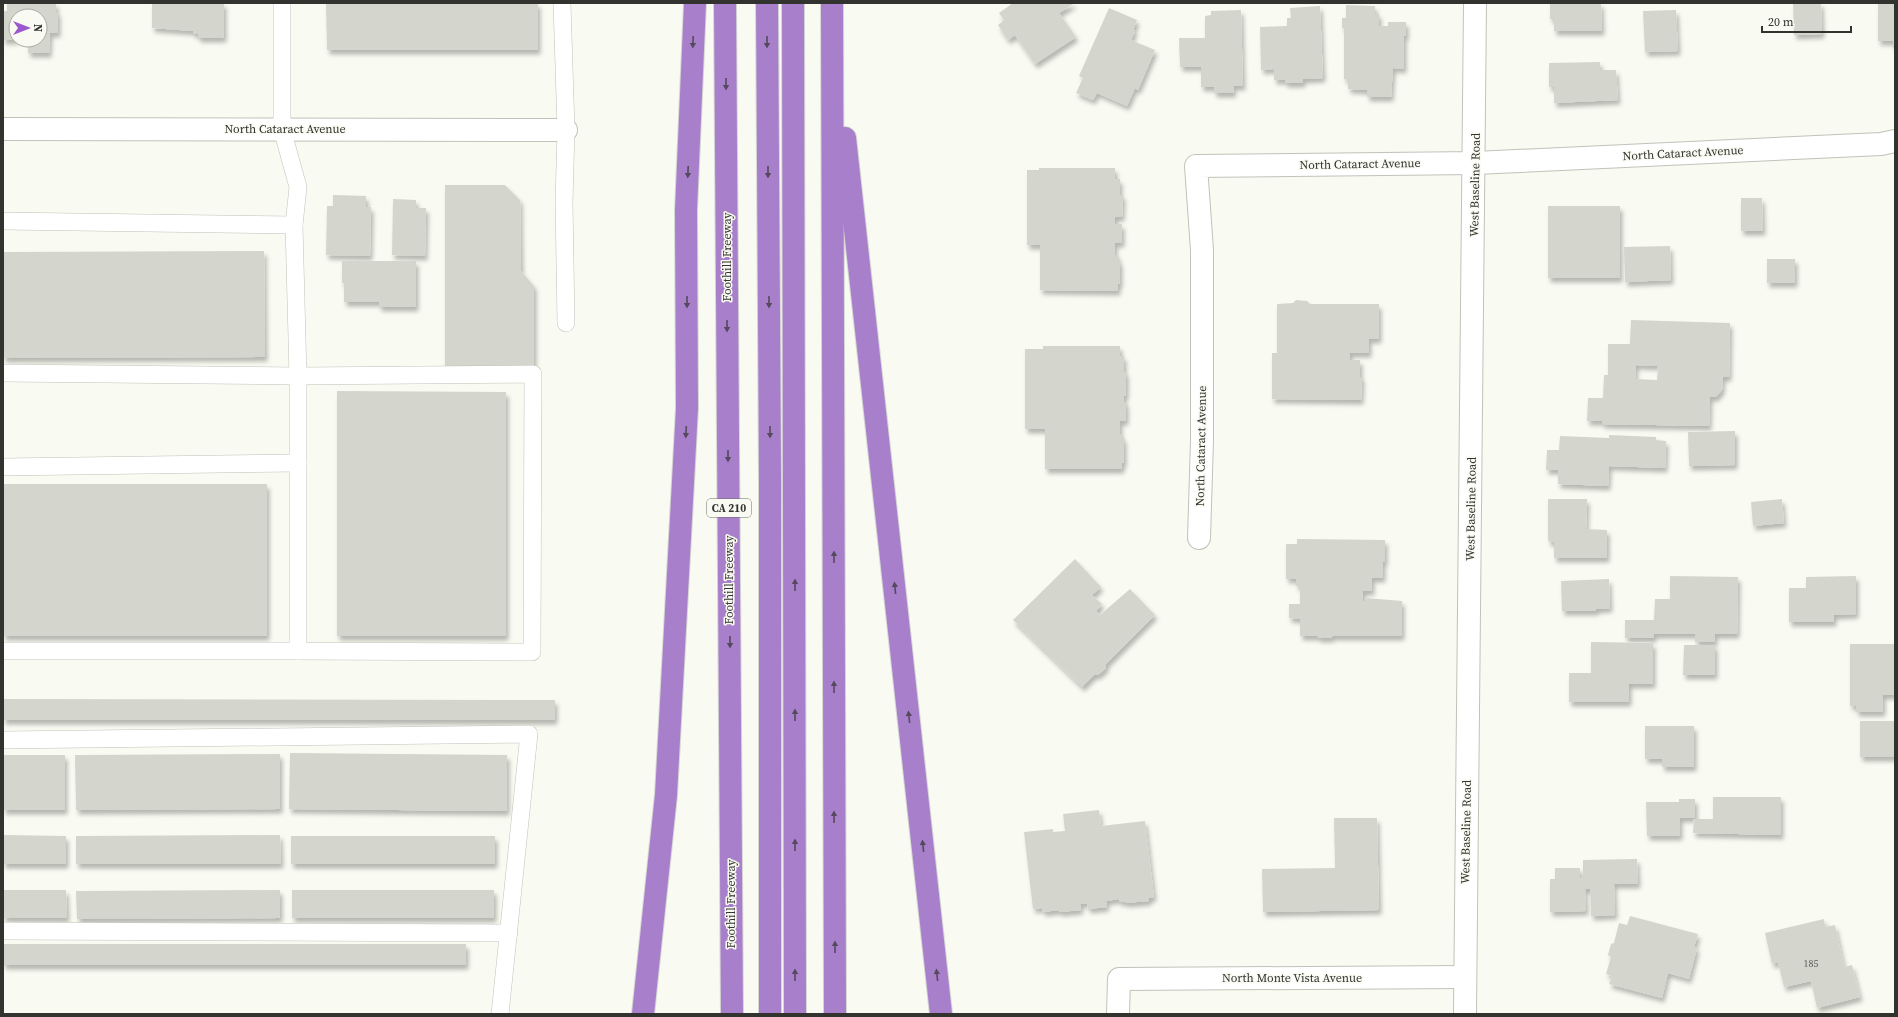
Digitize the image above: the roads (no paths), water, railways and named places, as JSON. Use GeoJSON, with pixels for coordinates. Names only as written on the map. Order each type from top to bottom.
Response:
{"type":"FeatureCollection","features":[{"type":"Feature","properties":{"kind":"highway"},"geometry":{"type":"LineString","coordinates":[[644,1014],[666,795],[688,408],[686,210],[695,3]]}},
{"type":"Feature","properties":{"kind":"highway","name":"Foothill Freeway"},"geometry":{"type":"LineString","coordinates":[[725,3],[732,1014]]}},
{"type":"Feature","properties":{"kind":"highway"},"geometry":{"type":"LineString","coordinates":[[767,3],[770,470],[770,1014]]}},
{"type":"Feature","properties":{"kind":"highway"},"geometry":{"type":"LineString","coordinates":[[793,3],[795,1014]]}},
{"type":"Feature","properties":{"kind":"highway"},"geometry":{"type":"LineString","coordinates":[[832,3],[835,1014]]}},
{"type":"Feature","properties":{"kind":"highway"},"geometry":{"type":"LineString","coordinates":[[832,26],[941,1014]]}},
{"type":"Feature","properties":{"kind":"street","name":"West Baseline Road"},"geometry":{"type":"LineString","coordinates":[[1465,1014],[1476,3]]}},
{"type":"Feature","properties":{"kind":"street","name":"North Cataract Avenue"},"geometry":{"type":"LineString","coordinates":[[3,128],[566,130]]}},
{"type":"Feature","properties":{"kind":"street","name":"North Cataract Avenue"},"geometry":{"type":"LineString","coordinates":[[1199,538],[1202,441],[1202,250],[1196,166],[1475,163],[1880,144],[1895,141]]}},
{"type":"Feature","properties":{"kind":"street","name":"North Monte Vista Avenue"},"geometry":{"type":"LineString","coordinates":[[1118,1014],[1119,978],[1465,977]]}},
{"type":"Feature","properties":{"kind":"lane"},"geometry":{"type":"LineString","coordinates":[[282,3],[282,129],[298,187],[294,225],[298,376],[298,651]]}},
{"type":"Feature","properties":{"kind":"lane"},"geometry":{"type":"LineString","coordinates":[[562,3],[566,130],[564,202],[566,323]]}},
{"type":"Feature","properties":{"kind":"lane"},"geometry":{"type":"LineString","coordinates":[[3,221],[294,225]]}},
{"type":"Feature","properties":{"kind":"lane"},"geometry":{"type":"LineString","coordinates":[[3,373],[298,376],[533,374],[532,652],[3,651]]}},
{"type":"Feature","properties":{"kind":"lane"},"geometry":{"type":"LineString","coordinates":[[3,466],[298,463]]}},
{"type":"Feature","properties":{"kind":"lane"},"geometry":{"type":"LineString","coordinates":[[3,740],[529,734],[500,1014]]}},
{"type":"Feature","properties":{"kind":"lane"},"geometry":{"type":"LineString","coordinates":[[3,931],[509,933]]}}]}
